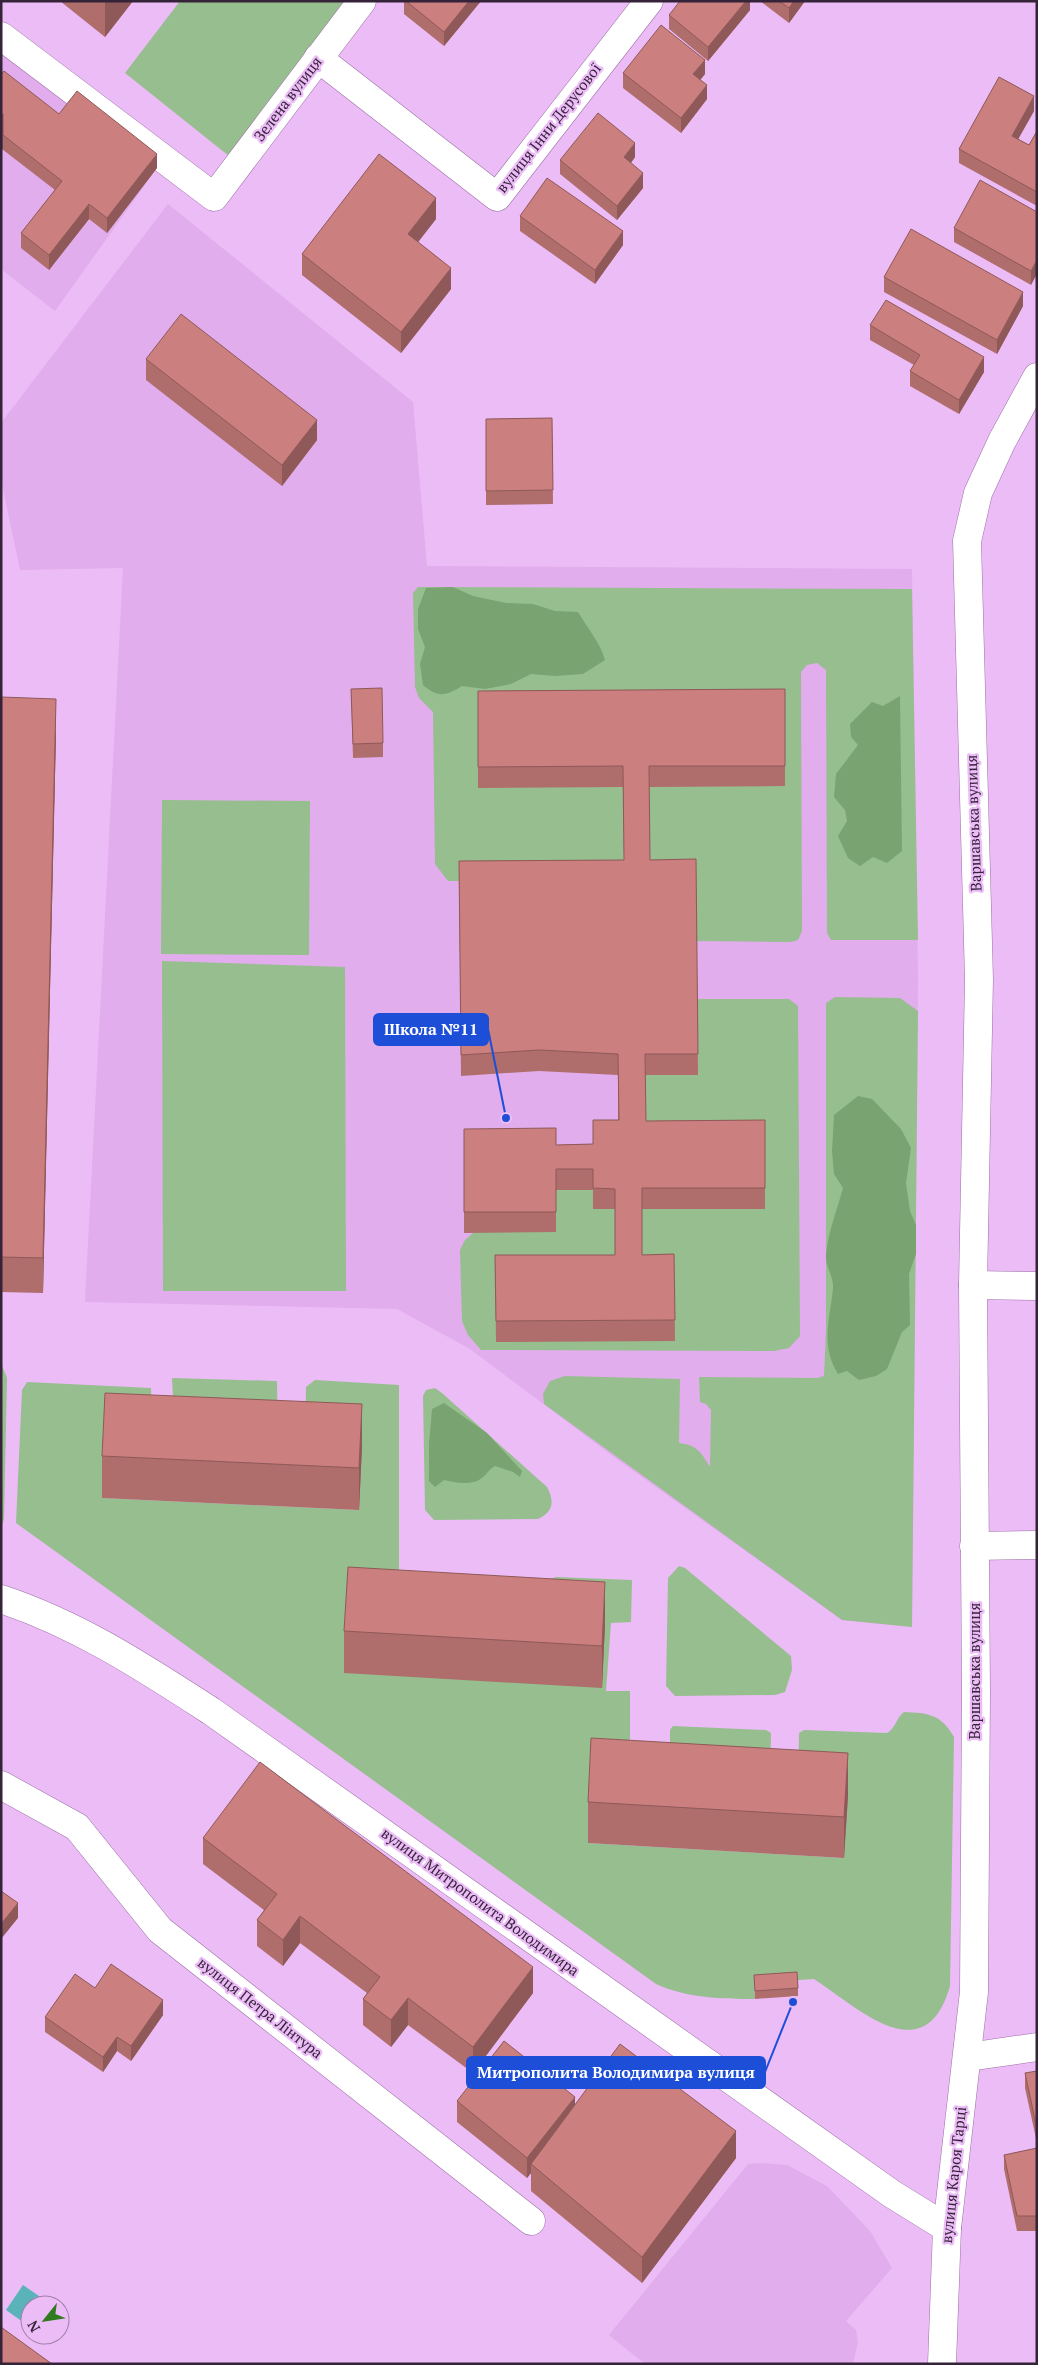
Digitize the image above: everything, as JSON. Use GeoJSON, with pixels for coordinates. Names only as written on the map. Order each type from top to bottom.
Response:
{"type":"FeatureCollection","features":[{"type":"Feature","properties":{"kind":"street","name":"Зелена вулиця"},"geometry":{"type":"LineString","coordinates":[[1,36],[214,197],[362,1]]}},
{"type":"Feature","properties":{"kind":"street","name":"вулиця Інни Дерусової"},"geometry":{"type":"LineString","coordinates":[[318,58],[497,197],[648,1]]}},
{"type":"Feature","properties":{"kind":"street","name":"Варшавська вулиця"},"geometry":{"type":"LineString","coordinates":[[968,2057],[974,1992],[976,1692],[973,1285],[979,979],[967,541],[978,493],[1002,441],[1037,377]]}},
{"type":"Feature","properties":{"kind":"street"},"geometry":{"type":"LineString","coordinates":[[973,1285],[1037,1286]]}},
{"type":"Feature","properties":{"kind":"street"},"geometry":{"type":"LineString","coordinates":[[974,1546],[1037,1545]]}},
{"type":"Feature","properties":{"kind":"street","name":"вулиця Митрополита Володимира"},"geometry":{"type":"LineString","coordinates":[[1,1599],[54,1618],[118,1651],[211,1711],[892,2194],[947,2228]]}},
{"type":"Feature","properties":{"kind":"street","name":"вулиця Петра Лінтура"},"geometry":{"type":"LineString","coordinates":[[1,1785],[77,1827],[160,1930],[532,2221]]}},
{"type":"Feature","properties":{"kind":"street"},"geometry":{"type":"LineString","coordinates":[[968,2057],[1037,2047]]}},
{"type":"Feature","properties":{"kind":"street","name":"вулиця Кароя Тарці"},"geometry":{"type":"LineString","coordinates":[[942,2364],[947,2228],[968,2057]]}},
{"type":"Feature","properties":{"kind":"shaded area"},"geometry":{"type":"Polygon","coordinates":[[[180,1],[362,1],[239,164],[125,73],[180,1]]]}},
{"type":"Feature","properties":{"kind":"shaded area"},"geometry":{"type":"Polygon","coordinates":[[[1,49],[157,168],[55,311],[1,269],[1,49]]]}},
{"type":"Feature","properties":{"kind":"shaded area"},"geometry":{"type":"Polygon","coordinates":[[[168,204],[413,402],[427,566],[912,569],[918,979],[912,1627],[842,1620],[614,1457],[470,1349],[397,1309],[85,1302],[123,568],[20,570],[1,479],[1,423],[168,204]]]}},
{"type":"Feature","properties":{"kind":"shaded area"},"geometry":{"type":"Polygon","coordinates":[[[418,587],[912,589],[918,940],[831,940],[827,933],[826,670],[817,663],[807,665],[801,672],[802,931],[798,940],[791,942],[697,941],[650,880],[649,787],[785,786],[623,787],[624,880],[448,881],[435,864],[433,712],[419,698],[415,687],[413,593],[418,587]]]}},
{"type":"Feature","properties":{"kind":"shaded area"},"geometry":{"type":"Polygon","coordinates":[[[453,587],[473,596],[506,603],[533,604],[555,611],[578,612],[597,641],[605,660],[583,674],[555,676],[531,674],[511,684],[485,689],[462,686],[447,694],[433,692],[423,685],[420,664],[425,647],[418,629],[418,609],[426,588],[453,587]]]}},
{"type":"Feature","properties":{"kind":"shaded area"},"geometry":{"type":"Polygon","coordinates":[[[900,696],[902,851],[887,863],[873,857],[860,866],[848,858],[838,836],[847,821],[845,810],[834,797],[836,774],[858,745],[851,737],[850,724],[872,702],[883,706],[900,696]]]}},
{"type":"Feature","properties":{"kind":"shaded area"},"geometry":{"type":"Polygon","coordinates":[[[162,800],[310,801],[309,955],[161,954],[162,800]]]}},
{"type":"Feature","properties":{"kind":"shaded area"},"geometry":{"type":"Polygon","coordinates":[[[162,961],[345,967],[346,1291],[163,1291],[162,961]]]}},
{"type":"Feature","properties":{"kind":"shaded area"},"geometry":{"type":"Polygon","coordinates":[[[835,997],[900,998],[918,1011],[912,1627],[842,1620],[544,1404],[543,1394],[550,1381],[565,1376],[680,1379],[679,1443],[690,1445],[698,1450],[710,1467],[711,1410],[706,1404],[700,1402],[699,1377],[817,1378],[824,1376],[826,1332],[826,1003],[835,997]]]}},
{"type":"Feature","properties":{"kind":"shaded area"},"geometry":{"type":"Polygon","coordinates":[[[697,999],[789,999],[798,1006],[800,1336],[789,1348],[774,1351],[481,1350],[468,1335],[462,1321],[460,1250],[465,1240],[473,1233],[556,1190],[593,1190],[593,1209],[615,1209],[642,1275],[642,1209],[765,1209],[646,1142],[645,1075],[698,1074],[697,999]]]}},
{"type":"Feature","properties":{"kind":"shaded area"},"geometry":{"type":"Polygon","coordinates":[[[858,1096],[872,1099],[901,1129],[911,1148],[906,1183],[910,1211],[916,1225],[916,1254],[909,1274],[910,1325],[902,1332],[887,1369],[876,1376],[859,1380],[847,1371],[838,1374],[829,1353],[828,1332],[833,1284],[826,1255],[831,1229],[843,1188],[834,1174],[832,1151],[834,1115],[858,1096]]]}},
{"type":"Feature","properties":{"kind":"shaded area"},"geometry":{"type":"Polygon","coordinates":[[[1,1363],[7,1378],[4,1519],[1,1528],[1,1363]]]}},
{"type":"Feature","properties":{"kind":"shaded area"},"geometry":{"type":"Polygon","coordinates":[[[172,1378],[277,1381],[278,1442],[175,1438],[172,1378]]]}},
{"type":"Feature","properties":{"kind":"shaded area"},"geometry":{"type":"Polygon","coordinates":[[[315,1380],[399,1385],[399,1612],[551,1621],[550,1579],[556,1577],[632,1580],[631,1622],[611,1623],[606,1691],[630,1691],[630,1782],[588,1843],[844,1858],[798,1792],[799,1733],[804,1730],[887,1733],[904,1712],[933,1716],[949,1729],[954,1737],[950,1986],[939,2012],[924,2026],[907,2030],[889,2026],[869,2017],[814,1979],[754,1983],[755,1999],[692,1995],[656,1984],[16,1523],[22,1390],[27,1382],[151,1388],[152,1437],[102,1498],[359,1510],[305,1444],[306,1387],[315,1380]]]}},
{"type":"Feature","properties":{"kind":"shaded area"},"geometry":{"type":"Polygon","coordinates":[[[435,1388],[547,1487],[552,1502],[547,1513],[538,1519],[434,1520],[425,1510],[423,1396],[426,1390],[435,1388]]]}},
{"type":"Feature","properties":{"kind":"shaded area"},"geometry":{"type":"Polygon","coordinates":[[[444,1403],[487,1433],[522,1471],[520,1477],[513,1472],[495,1466],[475,1482],[459,1483],[444,1480],[435,1487],[429,1481],[429,1444],[432,1409],[444,1403]]]}},
{"type":"Feature","properties":{"kind":"shaded area"},"geometry":{"type":"Polygon","coordinates":[[[679,1566],[685,1568],[791,1656],[792,1670],[785,1692],[775,1695],[675,1696],[666,1686],[668,1578],[679,1566]]]}},
{"type":"Feature","properties":{"kind":"shaded area"},"geometry":{"type":"Polygon","coordinates":[[[673,1726],[766,1730],[771,1733],[770,1790],[670,1785],[670,1730],[673,1726]]]}},
{"type":"Feature","properties":{"kind":"shaded area"},"geometry":{"type":"Polygon","coordinates":[[[748,2164],[787,2165],[827,2186],[870,2231],[892,2268],[846,2321],[856,2330],[858,2342],[853,2364],[645,2364],[609,2335],[748,2164]]]}},
{"type":"Feature","properties":{"kind":"shaded area"},"geometry":{"type":"Polygon","coordinates":[[[23,2285],[38,2295],[20,2295],[20,2320],[6,2310],[23,2285]]]}},
{"type":"Feature","properties":{"kind":"building"},"geometry":{"type":"Polygon","coordinates":[[[406,1],[469,1],[444,32],[406,1]]]}},
{"type":"Feature","properties":{"kind":"building"},"geometry":{"type":"Polygon","coordinates":[[[680,1],[746,1],[708,47],[669,15],[680,1]]]}},
{"type":"Feature","properties":{"kind":"building"},"geometry":{"type":"Polygon","coordinates":[[[779,1],[794,1],[789,8],[779,1]]]}},
{"type":"Feature","properties":{"kind":"building"},"geometry":{"type":"Polygon","coordinates":[[[661,25],[705,60],[693,74],[707,85],[681,118],[623,73],[661,25]]]}},
{"type":"Feature","properties":{"kind":"building"},"geometry":{"type":"Polygon","coordinates":[[[4,71],[59,114],[77,91],[157,154],[107,218],[89,204],[49,255],[21,233],[62,181],[3,135],[1,75],[4,71]]]}},
{"type":"Feature","properties":{"kind":"building"},"geometry":{"type":"Polygon","coordinates":[[[999,77],[1034,96],[1012,136],[1029,145],[1037,131],[1037,192],[959,149],[999,77]]]}},
{"type":"Feature","properties":{"kind":"building"},"geometry":{"type":"Polygon","coordinates":[[[598,113],[635,143],[624,157],[643,173],[617,206],[560,160],[598,113]]]}},
{"type":"Feature","properties":{"kind":"building"},"geometry":{"type":"Polygon","coordinates":[[[379,154],[436,198],[408,234],[451,268],[401,332],[302,254],[379,154]]]}},
{"type":"Feature","properties":{"kind":"building"},"geometry":{"type":"Polygon","coordinates":[[[547,178],[623,231],[595,270],[520,216],[547,178]]]}},
{"type":"Feature","properties":{"kind":"building"},"geometry":{"type":"Polygon","coordinates":[[[980,180],[1037,212],[1037,260],[1031,271],[954,228],[980,180]]]}},
{"type":"Feature","properties":{"kind":"building"},"geometry":{"type":"Polygon","coordinates":[[[911,229],[1023,292],[997,340],[884,277],[911,229]]]}},
{"type":"Feature","properties":{"kind":"building"},"geometry":{"type":"Polygon","coordinates":[[[886,300],[984,357],[959,400],[910,371],[920,355],[870,325],[886,300]]]}},
{"type":"Feature","properties":{"kind":"building"},"geometry":{"type":"Polygon","coordinates":[[[181,314],[317,420],[282,465],[146,359],[181,314]]]}},
{"type":"Feature","properties":{"kind":"building"},"geometry":{"type":"Polygon","coordinates":[[[552,418],[553,490],[486,491],[486,419],[552,418]]]}},
{"type":"Feature","properties":{"kind":"building"},"geometry":{"type":"Polygon","coordinates":[[[382,688],[383,743],[353,744],[351,689],[382,688]]]}},
{"type":"Feature","properties":{"kind":"building"},"geometry":{"type":"Polygon","coordinates":[[[785,689],[785,766],[649,766],[650,860],[696,859],[698,1054],[645,1054],[646,1121],[765,1120],[765,1188],[642,1188],[642,1255],[674,1254],[675,1320],[496,1321],[495,1255],[615,1255],[615,1189],[593,1188],[593,1169],[556,1169],[556,1212],[464,1212],[464,1129],[556,1128],[556,1145],[593,1144],[593,1120],[619,1120],[618,1054],[539,1050],[461,1055],[459,861],[624,860],[623,766],[478,767],[478,691],[785,689]]]}},
{"type":"Feature","properties":{"kind":"building"},"geometry":{"type":"Polygon","coordinates":[[[1,697],[56,699],[43,1258],[1,1257],[1,697]]]}},
{"type":"Feature","properties":{"kind":"building"},"geometry":{"type":"Polygon","coordinates":[[[105,1393],[362,1404],[359,1468],[102,1456],[105,1393]]]}},
{"type":"Feature","properties":{"kind":"building"},"geometry":{"type":"Polygon","coordinates":[[[348,1567],[605,1582],[602,1646],[344,1631],[348,1567]]]}},
{"type":"Feature","properties":{"kind":"building"},"geometry":{"type":"Polygon","coordinates":[[[591,1738],[848,1753],[844,1817],[588,1802],[591,1738]]]}},
{"type":"Feature","properties":{"kind":"building"},"geometry":{"type":"Polygon","coordinates":[[[260,1762],[533,1967],[473,2047],[408,1998],[391,2020],[363,1999],[380,1977],[300,1916],[283,1940],[257,1920],[277,1894],[203,1838],[260,1762]]]}},
{"type":"Feature","properties":{"kind":"building"},"geometry":{"type":"Polygon","coordinates":[[[1,1891],[18,1903],[1,1924],[1,1891]]]}},
{"type":"Feature","properties":{"kind":"building"},"geometry":{"type":"Polygon","coordinates":[[[111,1964],[163,2000],[131,2046],[117,2037],[103,2057],[45,2017],[75,1974],[95,1988],[111,1964]]]}},
{"type":"Feature","properties":{"kind":"building"},"geometry":{"type":"Polygon","coordinates":[[[797,1972],[798,1988],[755,1991],[754,1975],[797,1972]]]}},
{"type":"Feature","properties":{"kind":"building"},"geometry":{"type":"Polygon","coordinates":[[[504,2041],[575,2097],[527,2158],[457,2101],[504,2041]]]}},
{"type":"Feature","properties":{"kind":"building"},"geometry":{"type":"Polygon","coordinates":[[[620,2044],[736,2131],[642,2257],[531,2164],[620,2044]]]}},
{"type":"Feature","properties":{"kind":"building"},"geometry":{"type":"Polygon","coordinates":[[[1037,2071],[1037,2129],[1025,2073],[1037,2071]]]}},
{"type":"Feature","properties":{"kind":"building"},"geometry":{"type":"Polygon","coordinates":[[[1037,2148],[1037,2216],[1017,2216],[1004,2155],[1037,2148]]]}},
{"type":"Feature","properties":{"kind":"building"},"geometry":{"type":"Polygon","coordinates":[[[1,2327],[20,2341],[20,2345],[26,2345],[52,2364],[1,2364],[1,2327]]]}},
{"type":"Feature","properties":{"kind":"place","name":"Школа №11"},"geometry":{"type":"Point","coordinates":[506,1118]}},
{"type":"Feature","properties":{"kind":"place","name":"Митрополита Володимира вулиця"},"geometry":{"type":"Point","coordinates":[793,2002]}}]}
